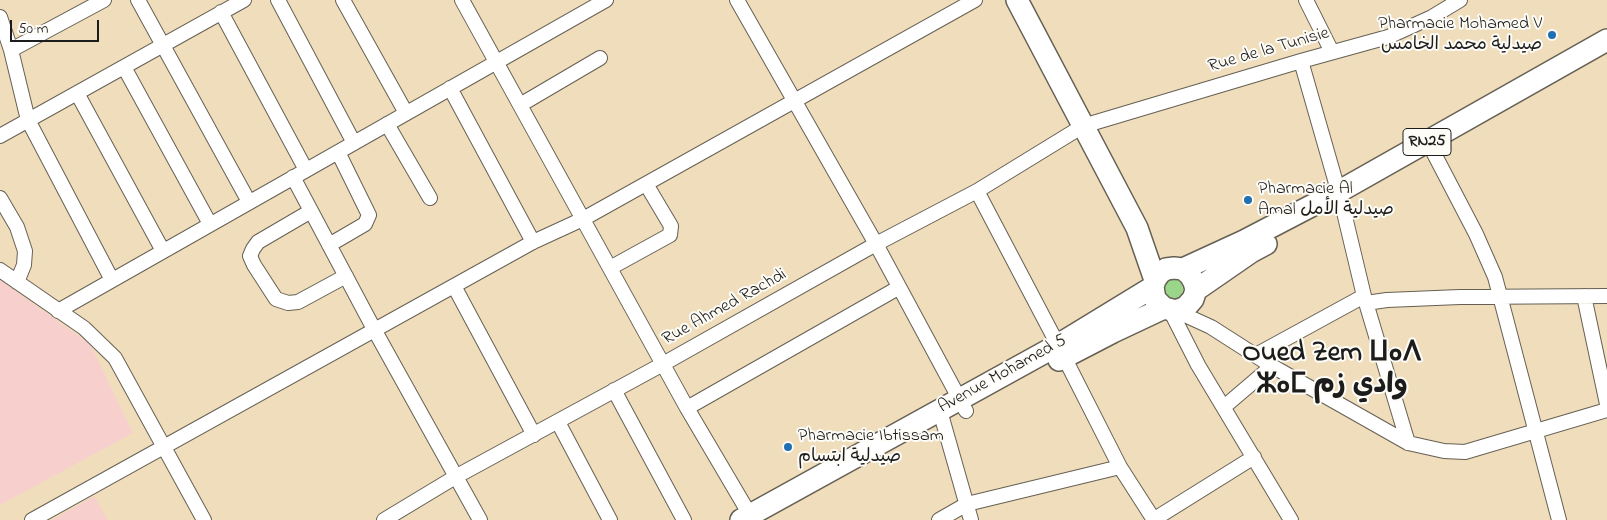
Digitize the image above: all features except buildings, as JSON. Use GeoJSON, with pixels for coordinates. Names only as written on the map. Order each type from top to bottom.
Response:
{"type":"FeatureCollection","features":[{"type":"Feature","properties":{"kind":"main road"},"geometry":{"type":"LineString","coordinates":[[1017,0],[1137,228],[1154,283],[1155,299],[1180,304]]}},
{"type":"Feature","properties":{"kind":"main road","name":"RN25"},"geometry":{"type":"LineString","coordinates":[[1431,147],[1607,40]]}},
{"type":"Feature","properties":{"kind":"main road","name":"RN25"},"geometry":{"type":"LineString","coordinates":[[1154,283],[1160,273],[1166,269],[1179,269],[1248,246],[1607,54]]}},
{"type":"Feature","properties":{"kind":"main road"},"geometry":{"type":"LineString","coordinates":[[1109,324],[1180,304],[1194,282],[1190,274],[1179,269],[1137,228]]}},
{"type":"Feature","properties":{"kind":"main road","name":"RN25"},"geometry":{"type":"LineString","coordinates":[[1180,304],[1248,246]]}},
{"type":"Feature","properties":{"kind":"main road"},"geometry":{"type":"LineString","coordinates":[[1109,324],[1154,283]]}},
{"type":"Feature","properties":{"kind":"main road","name":"Avenue Mohamed 5"},"geometry":{"type":"LineString","coordinates":[[753,519],[942,418],[1109,324]]}},
{"type":"Feature","properties":{"kind":"street"},"geometry":{"type":"LineString","coordinates":[[10,50],[104,0]]}},
{"type":"Feature","properties":{"kind":"street"},"geometry":{"type":"LineString","coordinates":[[138,0],[250,202]]}},
{"type":"Feature","properties":{"kind":"street"},"geometry":{"type":"LineString","coordinates":[[278,0],[354,143]]}},
{"type":"Feature","properties":{"kind":"street"},"geometry":{"type":"LineString","coordinates":[[343,0],[406,113]]}},
{"type":"Feature","properties":{"kind":"street"},"geometry":{"type":"LineString","coordinates":[[462,0],[687,408],[753,519]]}},
{"type":"Feature","properties":{"kind":"street"},"geometry":{"type":"LineString","coordinates":[[58,311],[606,0]]}},
{"type":"Feature","properties":{"kind":"street"},"geometry":{"type":"LineString","coordinates":[[737,0],[876,244],[898,288],[963,405]]}},
{"type":"Feature","properties":{"kind":"street"},"geometry":{"type":"LineString","coordinates":[[32,520],[533,242],[582,219],[646,184],[975,0]]}},
{"type":"Feature","properties":{"kind":"street"},"geometry":{"type":"LineString","coordinates":[[1306,0],[1332,52]]}},
{"type":"Feature","properties":{"kind":"street"},"geometry":{"type":"LineString","coordinates":[[0,136],[239,1]]}},
{"type":"Feature","properties":{"kind":"street","name":"Rue de la Tunisie"},"geometry":{"type":"LineString","coordinates":[[1084,126],[1388,37],[1432,17],[1455,1]]}},
{"type":"Feature","properties":{"kind":"street"},"geometry":{"type":"LineString","coordinates":[[221,12],[306,170]]}},
{"type":"Feature","properties":{"kind":"street"},"geometry":{"type":"LineString","coordinates":[[0,16],[28,120],[112,280]]}},
{"type":"Feature","properties":{"kind":"street"},"geometry":{"type":"LineString","coordinates":[[520,105],[600,58]]}},
{"type":"Feature","properties":{"kind":"street"},"geometry":{"type":"LineString","coordinates":[[1301,61],[1340,198],[1365,300],[1408,443]]}},
{"type":"Feature","properties":{"kind":"street"},"geometry":{"type":"LineString","coordinates":[[124,66],[210,224]]}},
{"type":"Feature","properties":{"kind":"street"},"geometry":{"type":"LineString","coordinates":[[450,88],[533,242]]}},
{"type":"Feature","properties":{"kind":"street"},"geometry":{"type":"LineString","coordinates":[[77,93],[163,251]]}},
{"type":"Feature","properties":{"kind":"street"},"geometry":{"type":"LineString","coordinates":[[387,124],[430,198]]}},
{"type":"Feature","properties":{"kind":"street","name":"Rue Ahmed Rachdi"},"geometry":{"type":"LineString","coordinates":[[384,520],[456,476],[664,364],[876,244],[977,191],[1084,126]]}},
{"type":"Feature","properties":{"kind":"street"},"geometry":{"type":"LineString","coordinates":[[1431,147],[1486,256],[1500,297],[1559,520]]}},
{"type":"Feature","properties":{"kind":"street"},"geometry":{"type":"LineString","coordinates":[[329,245],[365,224],[369,214],[338,152]]}},
{"type":"Feature","properties":{"kind":"street"},"geometry":{"type":"LineString","coordinates":[[293,177],[375,331],[480,520]]}},
{"type":"Feature","properties":{"kind":"street"},"geometry":{"type":"LineString","coordinates":[[610,268],[670,235],[671,226],[646,184]]}},
{"type":"Feature","properties":{"kind":"street"},"geometry":{"type":"LineString","coordinates":[[977,191],[1120,467],[1153,520],[1254,457]]}},
{"type":"Feature","properties":{"kind":"street"},"geometry":{"type":"LineString","coordinates":[[0,198],[17,227],[25,251],[24,266],[17,282]]}},
{"type":"Feature","properties":{"kind":"street"},"geometry":{"type":"LineString","coordinates":[[311,211],[258,242],[252,249],[250,256],[254,266],[276,300],[288,303],[298,302],[346,276]]}},
{"type":"Feature","properties":{"kind":"street"},"geometry":{"type":"LineString","coordinates":[[0,270],[84,328],[115,358],[204,520]]}},
{"type":"Feature","properties":{"kind":"street"},"geometry":{"type":"LineString","coordinates":[[454,286],[534,435]]}},
{"type":"Feature","properties":{"kind":"street"},"geometry":{"type":"LineString","coordinates":[[687,408],[898,288]]}},
{"type":"Feature","properties":{"kind":"street"},"geometry":{"type":"LineString","coordinates":[[1584,296],[1607,404]]}},
{"type":"Feature","properties":{"kind":"street"},"geometry":{"type":"LineString","coordinates":[[1256,355],[1365,300],[1607,296]]}},
{"type":"Feature","properties":{"kind":"street"},"geometry":{"type":"LineString","coordinates":[[1180,304],[1211,327],[1272,366],[1408,443],[1444,451],[1465,452],[1607,410]]}},
{"type":"Feature","properties":{"kind":"street"},"geometry":{"type":"LineString","coordinates":[[1180,304],[1211,327]]}},
{"type":"Feature","properties":{"kind":"street"},"geometry":{"type":"LineString","coordinates":[[1180,304],[1198,364],[1291,520]]}},
{"type":"Feature","properties":{"kind":"street"},"geometry":{"type":"LineString","coordinates":[[1224,407],[1272,366]]}},
{"type":"Feature","properties":{"kind":"street"},"geometry":{"type":"LineString","coordinates":[[614,390],[684,520]]}},
{"type":"Feature","properties":{"kind":"street"},"geometry":{"type":"LineString","coordinates":[[942,418],[971,520]]}},
{"type":"Feature","properties":{"kind":"street"},"geometry":{"type":"LineString","coordinates":[[558,422],[610,520]]}},
{"type":"Feature","properties":{"kind":"street"},"geometry":{"type":"LineString","coordinates":[[939,520],[967,504],[1120,467]]}},
{"type":"Feature","properties":{"kind":"shaded area"},"geometry":{"type":"Polygon","coordinates":[[[0,280],[90,344],[133,433],[0,505],[0,280]]]}},
{"type":"Feature","properties":{"kind":"shaded area"},"geometry":{"type":"Polygon","coordinates":[[[94,496],[108,520],[52,520],[94,496]]]}},
{"type":"Feature","properties":{"kind":"green space"},"geometry":{"type":"Polygon","coordinates":[[[1173,279],[1180,282],[1183,289],[1180,296],[1173,299],[1166,296],[1163,289],[1166,282],[1173,279]]]}},
{"type":"Feature","properties":{"kind":"place","name":"Pharmacie Mohamed V صيدلية محمد الخامس"},"geometry":{"type":"Point","coordinates":[1552,35]}},
{"type":"Feature","properties":{"kind":"place","name":"Pharmacie Al Amal صيدلية الأمل"},"geometry":{"type":"Point","coordinates":[1248,200]}},
{"type":"Feature","properties":{"kind":"place","name":"Pharmacie Ibtissam صيدلية ابتسام"},"geometry":{"type":"Point","coordinates":[788,447]}},
{"type":"Feature","properties":{"kind":"district","name":"Oued Zem ⵡⴰⴷ ⵣⴰⵎ وادي زم"},"geometry":{"type":"Point","coordinates":[1332,371]}}]}
